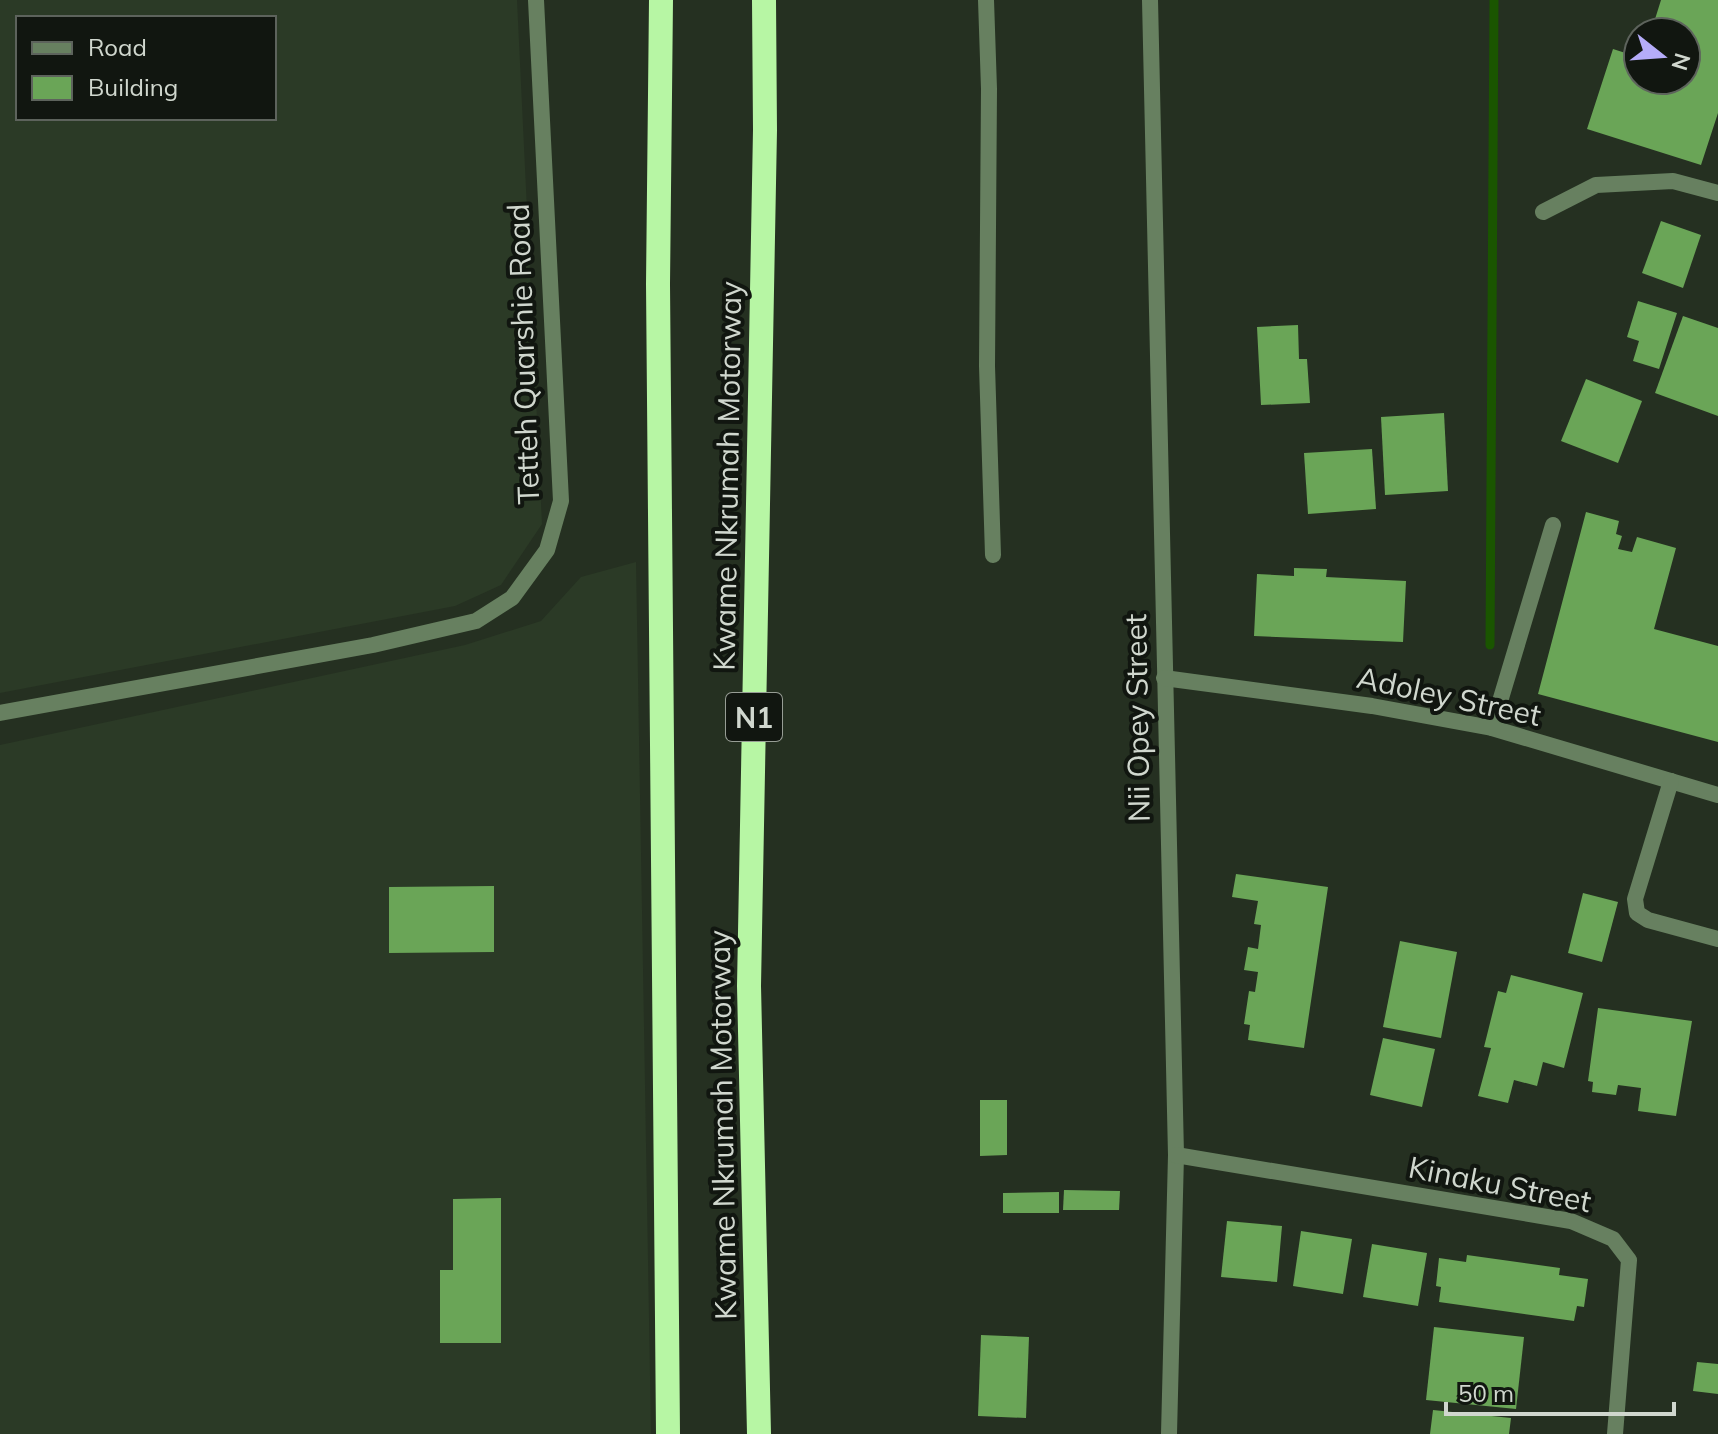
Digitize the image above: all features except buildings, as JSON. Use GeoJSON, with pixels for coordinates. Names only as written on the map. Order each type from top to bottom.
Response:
{"type":"FeatureCollection","features":[{"type":"Feature","properties":{"kind":"highway","name":"Kwame Nkrumah Motorway"},"geometry":{"type":"LineString","coordinates":[[661,0],[658,284],[668,1434]]}},
{"type":"Feature","properties":{"kind":"highway","name":"Kwame Nkrumah Motorway"},"geometry":{"type":"LineString","coordinates":[[759,1434],[749,986],[765,130],[764,0]]}},
{"type":"Feature","properties":{"kind":"street","name":"Tetteh Quarshie Road"},"geometry":{"type":"LineString","coordinates":[[0,713],[373,645],[476,621],[512,598],[547,550],[561,501],[536,0]]}},
{"type":"Feature","properties":{"kind":"street"},"geometry":{"type":"LineString","coordinates":[[986,0],[989,89],[987,366],[993,555]]}},
{"type":"Feature","properties":{"kind":"street","name":"Nii Opey Street"},"geometry":{"type":"LineString","coordinates":[[1150,0],[1176,1155],[1169,1434]]}},
{"type":"Feature","properties":{"kind":"street"},"geometry":{"type":"LineString","coordinates":[[1543,212],[1596,185],[1673,181],[1718,193]]}},
{"type":"Feature","properties":{"kind":"street"},"geometry":{"type":"LineString","coordinates":[[1492,728],[1553,525]]}},
{"type":"Feature","properties":{"kind":"street","name":"Adoley Street"},"geometry":{"type":"LineString","coordinates":[[1164,678],[1372,706],[1492,728],[1718,795]]}},
{"type":"Feature","properties":{"kind":"street"},"geometry":{"type":"LineString","coordinates":[[1671,781],[1635,899],[1637,913],[1648,920],[1718,939]]}},
{"type":"Feature","properties":{"kind":"street","name":"Kinaku Street"},"geometry":{"type":"LineString","coordinates":[[1176,1155],[1571,1221],[1613,1239],[1629,1260],[1615,1434]]}},
{"type":"Feature","properties":{"kind":"shaded area"},"geometry":{"type":"Polygon","coordinates":[[[0,0],[517,0],[542,524],[501,585],[455,606],[0,693],[0,0]]]}},
{"type":"Feature","properties":{"kind":"shaded area"},"geometry":{"type":"Polygon","coordinates":[[[636,562],[651,1434],[0,1434],[0,745],[465,645],[541,621],[581,577],[636,562]]]}},
{"type":"Feature","properties":{"kind":"waterway"},"geometry":{"type":"LineString","coordinates":[[1490,645],[1494,0]]}}]}
